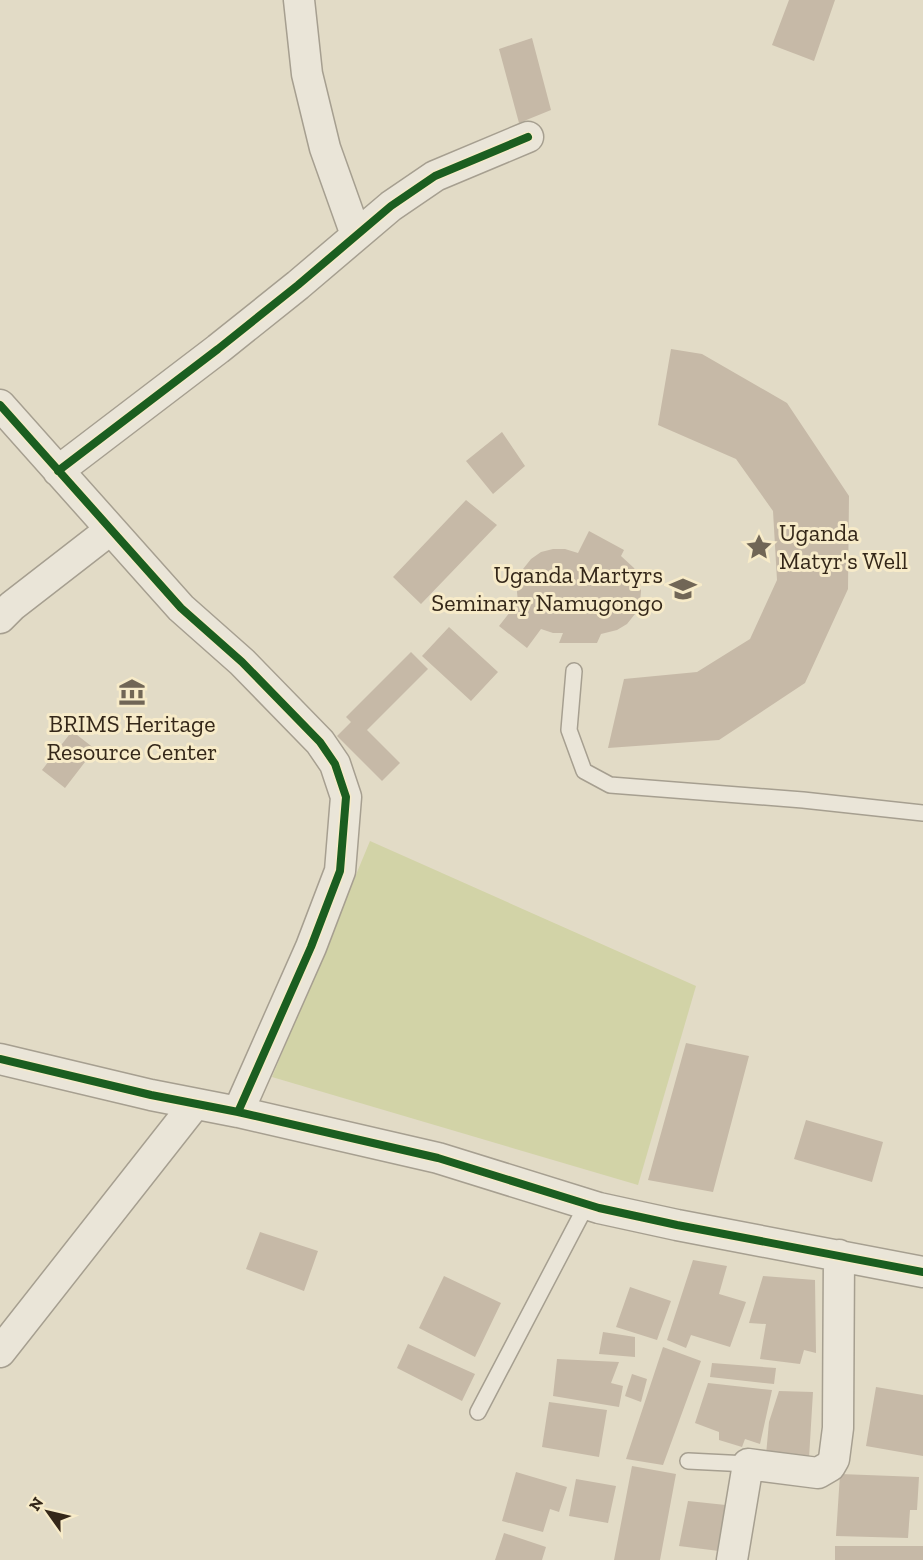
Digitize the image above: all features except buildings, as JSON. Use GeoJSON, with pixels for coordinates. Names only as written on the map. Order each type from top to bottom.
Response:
{"type":"FeatureCollection","features":[{"type":"Feature","properties":{"kind":"street"},"geometry":{"type":"LineString","coordinates":[[299,0],[307,74],[325,148],[356,236]]}},
{"type":"Feature","properties":{"kind":"street"},"geometry":{"type":"LineString","coordinates":[[58,471],[218,349],[391,206],[435,176],[528,137]]}},
{"type":"Feature","properties":{"kind":"street"},"geometry":{"type":"LineString","coordinates":[[0,405],[182,608],[243,662],[321,742],[335,764],[346,797],[340,871],[311,948],[238,1112]]}},
{"type":"Feature","properties":{"kind":"street"},"geometry":{"type":"LineString","coordinates":[[0,618],[12,606],[110,530]]}},
{"type":"Feature","properties":{"kind":"street"},"geometry":{"type":"LineString","coordinates":[[0,1059],[438,1158],[587,1204],[677,1225],[923,1272]]}},
{"type":"Feature","properties":{"kind":"street"},"geometry":{"type":"LineString","coordinates":[[0,1352],[195,1104]]}},
{"type":"Feature","properties":{"kind":"street"},"geometry":{"type":"LineString","coordinates":[[732,1560],[748,1464],[818,1473],[830,1466],[834,1459],[838,1428],[839,1255]]}},
{"type":"Feature","properties":{"kind":"lane"},"geometry":{"type":"LineString","coordinates":[[574,671],[569,730],[584,771],[610,785],[803,800],[923,813]]}},
{"type":"Feature","properties":{"kind":"lane"},"geometry":{"type":"LineString","coordinates":[[478,1412],[587,1204]]}},
{"type":"Feature","properties":{"kind":"lane"},"geometry":{"type":"LineString","coordinates":[[688,1461],[748,1464]]}},
{"type":"Feature","properties":{"kind":"green space"},"geometry":{"type":"Polygon","coordinates":[[[370,841],[696,986],[638,1185],[272,1077],[370,841]]]}},
{"type":"Feature","properties":{"kind":"cycle path"},"geometry":{"type":"LineString","coordinates":[[58,471],[218,349],[391,206],[435,176],[528,137]]}},
{"type":"Feature","properties":{"kind":"cycle path"},"geometry":{"type":"LineString","coordinates":[[0,405],[181,608],[242,662],[320,742],[335,764],[346,797],[340,871],[311,947],[238,1112]]}},
{"type":"Feature","properties":{"kind":"cycle path"},"geometry":{"type":"LineString","coordinates":[[0,1059],[151,1095],[238,1112],[438,1158],[599,1208],[923,1272]]}},
{"type":"Feature","properties":{"kind":"place","name":"Uganda Matyr's Well"},"geometry":{"type":"Point","coordinates":[759,547]}},
{"type":"Feature","properties":{"kind":"place","name":"Uganda Martyrs Seminary Namugongo"},"geometry":{"type":"Point","coordinates":[683,589]}},
{"type":"Feature","properties":{"kind":"place","name":"BRIMS Heritage Resource Center"},"geometry":{"type":"Point","coordinates":[132,692]}}]}
